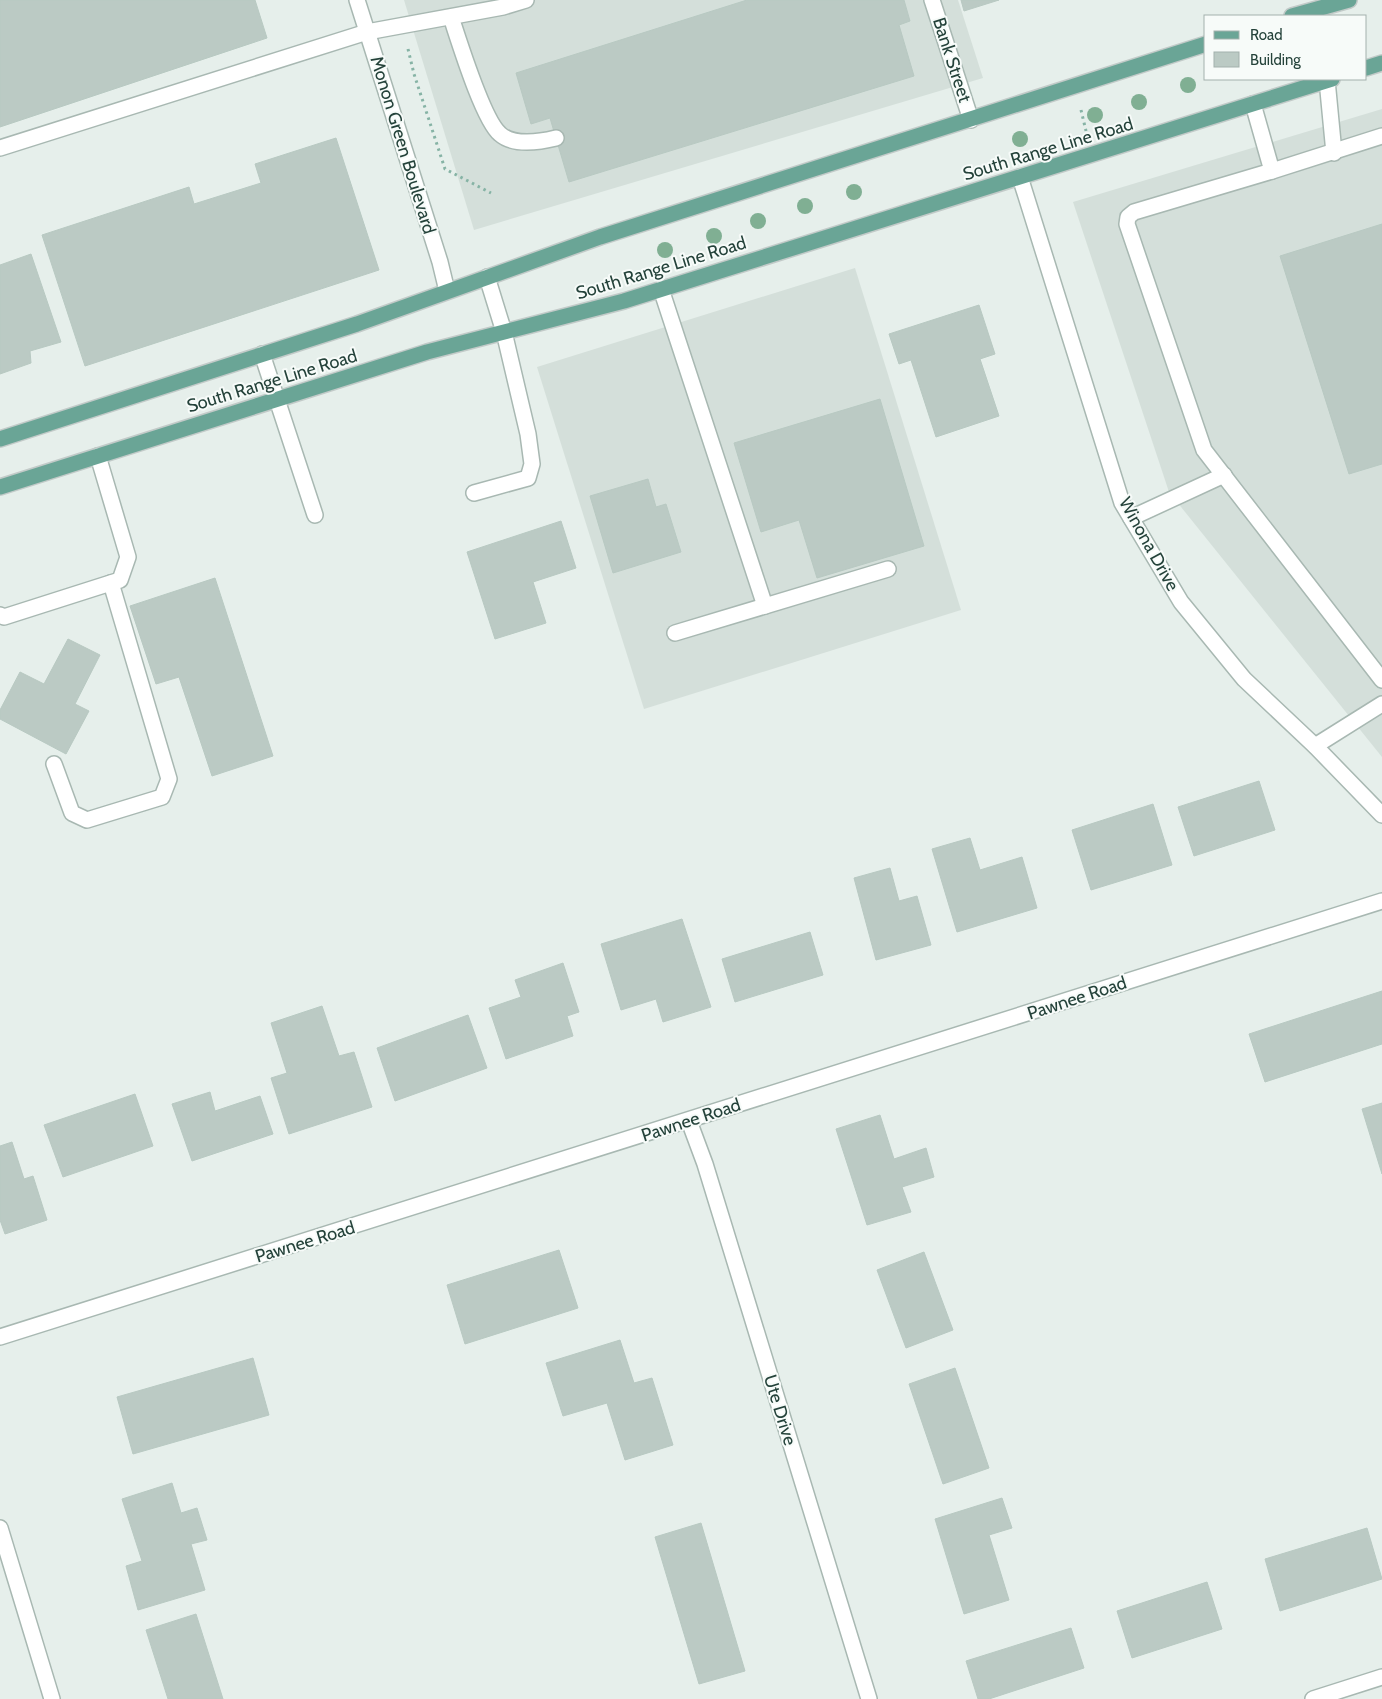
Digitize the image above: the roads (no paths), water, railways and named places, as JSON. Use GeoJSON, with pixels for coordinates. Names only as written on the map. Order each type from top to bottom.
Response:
{"type":"FeatureCollection","features":[{"type":"Feature","properties":{"kind":"main road"},"geometry":{"type":"LineString","coordinates":[[1296,15],[1349,0]]}},
{"type":"Feature","properties":{"kind":"main road","name":"South Range Line Road"},"geometry":{"type":"LineString","coordinates":[[0,439],[357,324],[447,290],[600,237],[1204,45]]}},
{"type":"Feature","properties":{"kind":"main road"},"geometry":{"type":"LineString","coordinates":[[1367,68],[1382,63]]}},
{"type":"Feature","properties":{"kind":"main road","name":"South Range Line Road"},"geometry":{"type":"LineString","coordinates":[[0,487],[427,352],[624,301],[1327,80]]}},
{"type":"Feature","properties":{"kind":"street","name":"Monon Green Boulevard"},"geometry":{"type":"LineString","coordinates":[[357,0],[447,290]]}},
{"type":"Feature","properties":{"kind":"street"},"geometry":{"type":"LineString","coordinates":[[0,148],[368,32],[504,7],[526,0]]}},
{"type":"Feature","properties":{"kind":"street","name":"Bank Street"},"geometry":{"type":"LineString","coordinates":[[932,0],[971,120]]}},
{"type":"Feature","properties":{"kind":"street"},"geometry":{"type":"LineString","coordinates":[[451,16],[483,107],[500,135],[523,143],[556,138]]}},
{"type":"Feature","properties":{"kind":"street"},"geometry":{"type":"LineString","coordinates":[[1330,80],[1334,153]]}},
{"type":"Feature","properties":{"kind":"street"},"geometry":{"type":"LineString","coordinates":[[1252,104],[1272,171]]}},
{"type":"Feature","properties":{"kind":"street"},"geometry":{"type":"LineString","coordinates":[[1382,136],[1334,153],[1134,212],[1128,217],[1128,224],[1204,450],[1382,680]]}},
{"type":"Feature","properties":{"kind":"street","name":"Winona Drive"},"geometry":{"type":"LineString","coordinates":[[1020,177],[1122,503],[1130,518],[1181,602],[1244,679],[1315,746],[1382,816]]}},
{"type":"Feature","properties":{"kind":"street"},"geometry":{"type":"LineString","coordinates":[[474,493],[528,478],[532,464],[528,434],[504,332],[487,277]]}},
{"type":"Feature","properties":{"kind":"street"},"geometry":{"type":"LineString","coordinates":[[661,289],[765,606]]}},
{"type":"Feature","properties":{"kind":"street"},"geometry":{"type":"LineString","coordinates":[[262,354],[315,515]]}},
{"type":"Feature","properties":{"kind":"street"},"geometry":{"type":"LineString","coordinates":[[0,615],[4,617],[120,580],[128,556],[98,456]]}},
{"type":"Feature","properties":{"kind":"street"},"geometry":{"type":"LineString","coordinates":[[1130,518],[1224,475]]}},
{"type":"Feature","properties":{"kind":"street"},"geometry":{"type":"LineString","coordinates":[[674,633],[888,568]]}},
{"type":"Feature","properties":{"kind":"street"},"geometry":{"type":"LineString","coordinates":[[54,764],[72,813],[87,820],[162,797],[169,779],[111,583]]}},
{"type":"Feature","properties":{"kind":"street"},"geometry":{"type":"LineString","coordinates":[[1315,746],[1382,704]]}},
{"type":"Feature","properties":{"kind":"street","name":"Pawnee Road"},"geometry":{"type":"LineString","coordinates":[[0,1338],[1382,901]]}},
{"type":"Feature","properties":{"kind":"street","name":"Ute Drive"},"geometry":{"type":"LineString","coordinates":[[689,1121],[705,1164],[869,1699]]}},
{"type":"Feature","properties":{"kind":"street"},"geometry":{"type":"LineString","coordinates":[[0,1528],[52,1699]]}},
{"type":"Feature","properties":{"kind":"street"},"geometry":{"type":"LineString","coordinates":[[1313,1699],[1382,1677]]}}]}
